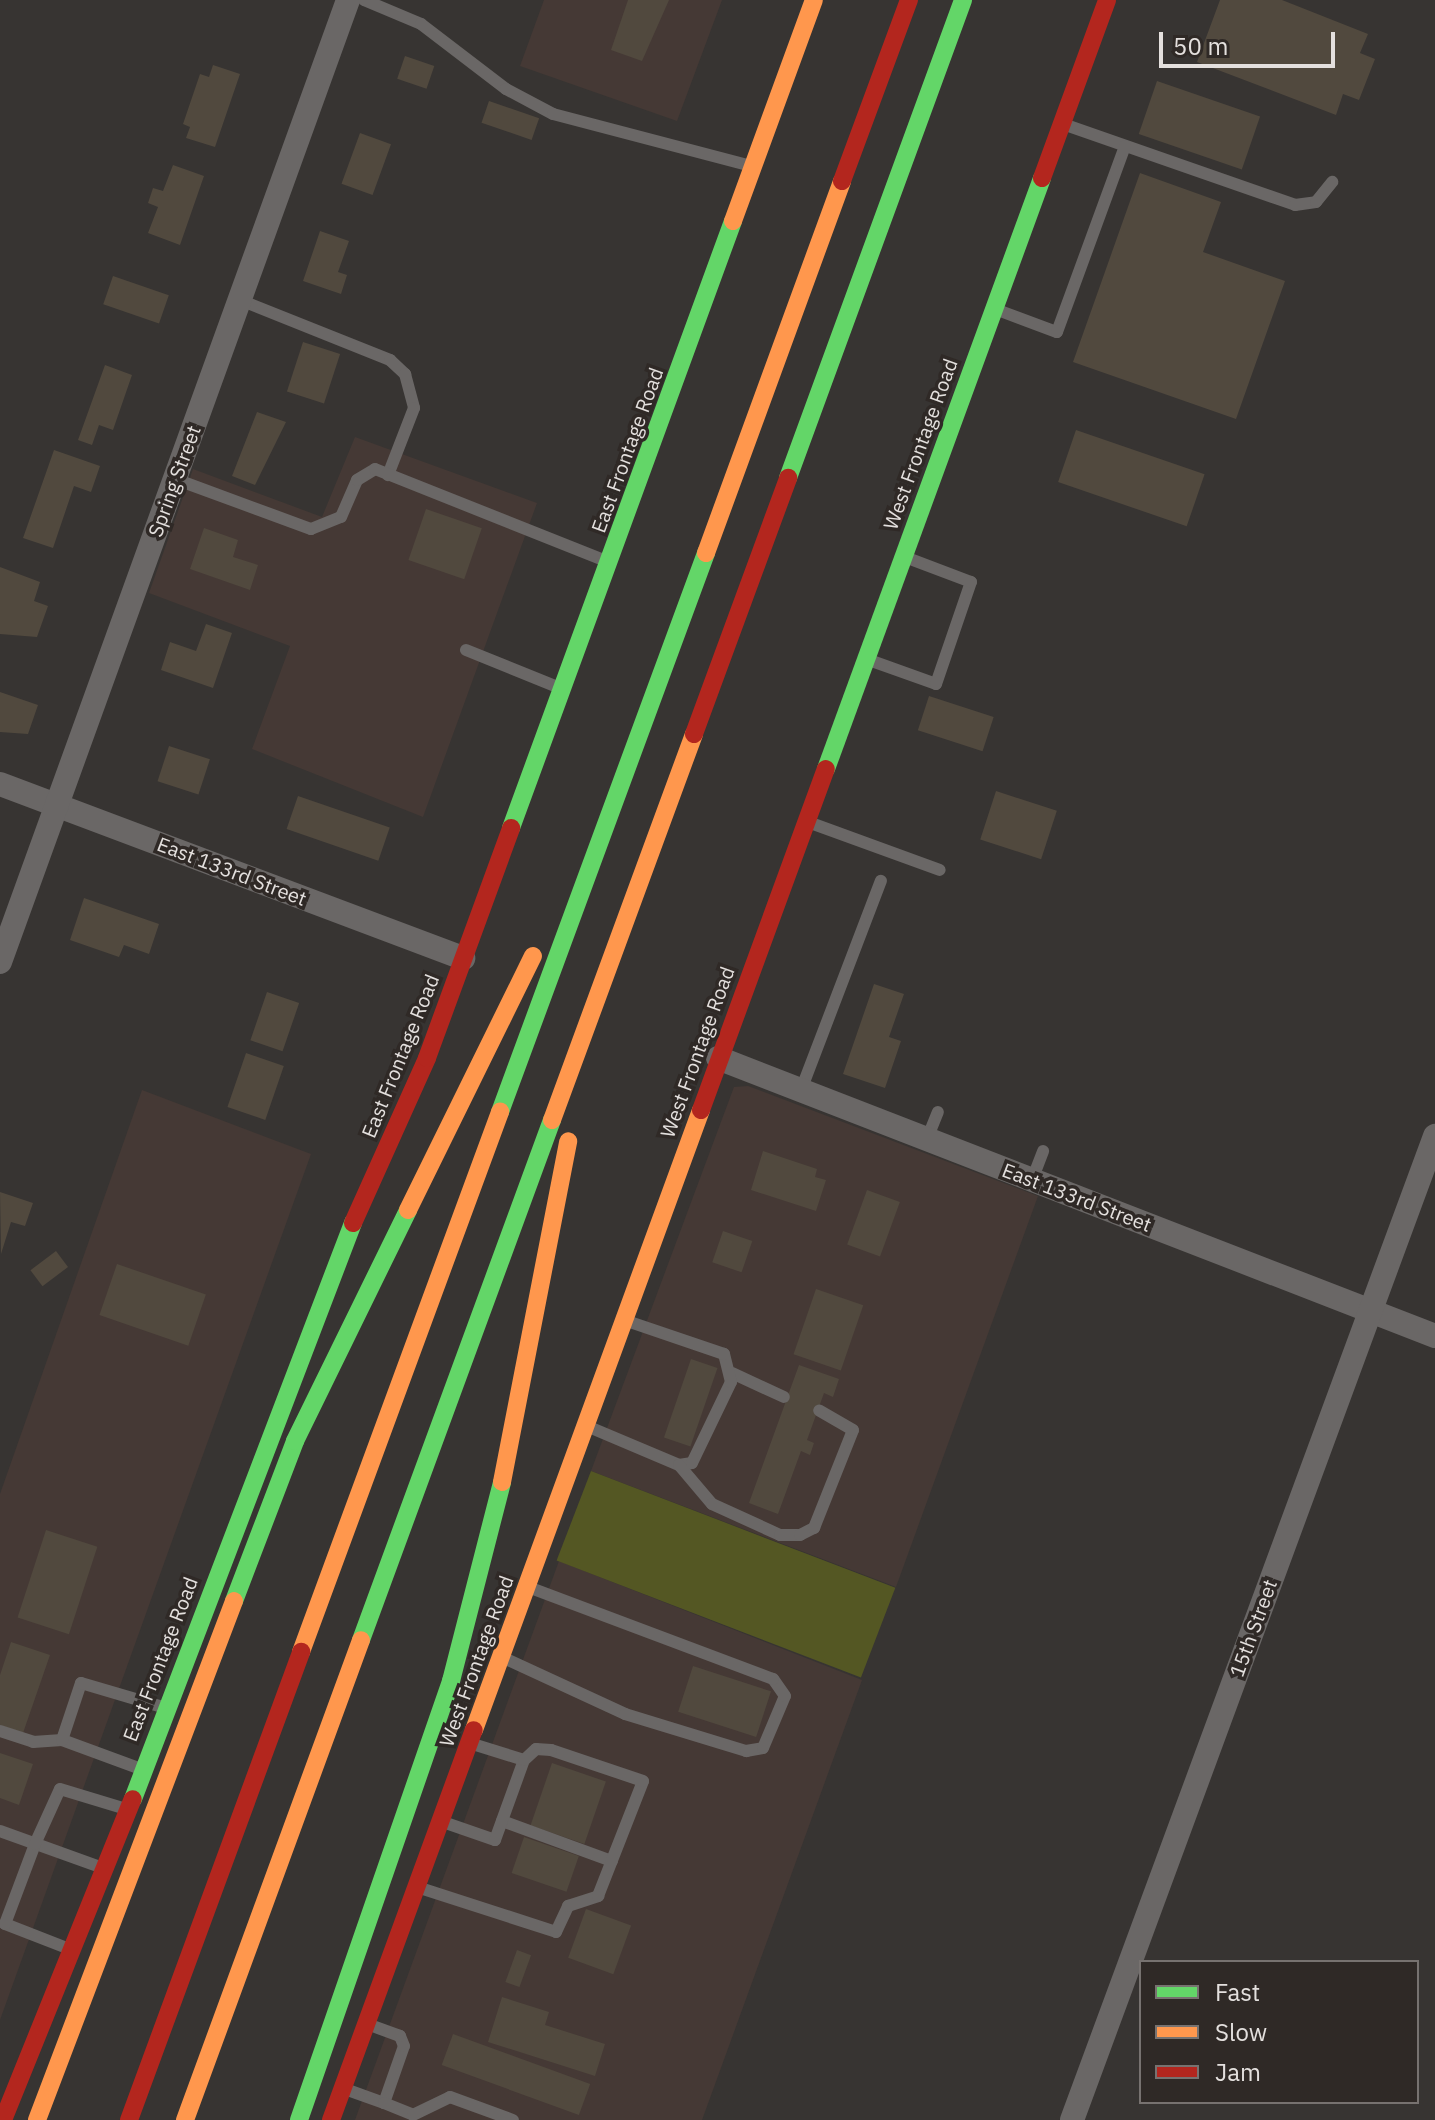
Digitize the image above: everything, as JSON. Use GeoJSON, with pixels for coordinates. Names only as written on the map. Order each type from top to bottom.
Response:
{"type":"FeatureCollection","features":[{"type":"Feature","properties":{"kind":"main road","name":"East Frontage Road"},"geometry":{"type":"LineString","coordinates":[[3,2120],[75,1952],[269,1427],[463,958],[814,0]]}},
{"type":"Feature","properties":{"kind":"main road"},"geometry":{"type":"LineString","coordinates":[[129,2120],[909,0]]}},
{"type":"Feature","properties":{"kind":"main road"},"geometry":{"type":"LineString","coordinates":[[185,2120],[963,0]]}},
{"type":"Feature","properties":{"kind":"main road","name":"West Frontage Road"},"geometry":{"type":"LineString","coordinates":[[331,2120],[1107,0]]}},
{"type":"Feature","properties":{"kind":"main road"},"geometry":{"type":"LineString","coordinates":[[37,2120],[300,1429],[537,947],[587,879]]}},
{"type":"Feature","properties":{"kind":"main road"},"geometry":{"type":"LineString","coordinates":[[299,2120],[451,1681],[500,1496],[526,1330],[607,966]]}},
{"type":"Feature","properties":{"kind":"street","name":"Spring Street"},"geometry":{"type":"LineString","coordinates":[[0,962],[348,0]]}},
{"type":"Feature","properties":{"kind":"street","name":"East 133rd Street"},"geometry":{"type":"LineString","coordinates":[[0,784],[463,958]]}},
{"type":"Feature","properties":{"kind":"street","name":"East 133rd Street"},"geometry":{"type":"LineString","coordinates":[[718,1058],[1435,1336]]}},
{"type":"Feature","properties":{"kind":"street","name":"15th Street"},"geometry":{"type":"LineString","coordinates":[[1072,2120],[1435,1136]]}},
{"type":"Feature","properties":{"kind":"lane"},"geometry":{"type":"LineString","coordinates":[[364,0],[421,24],[506,89],[553,114],[754,167]]}},
{"type":"Feature","properties":{"kind":"lane"},"geometry":{"type":"LineString","coordinates":[[1061,123],[1295,205],[1316,202],[1332,182]]}},
{"type":"Feature","properties":{"kind":"lane"},"geometry":{"type":"LineString","coordinates":[[993,308],[1057,332],[1125,146]]}},
{"type":"Feature","properties":{"kind":"lane"},"geometry":{"type":"LineString","coordinates":[[240,300],[390,360],[405,374],[414,408],[388,475]]}},
{"type":"Feature","properties":{"kind":"lane"},"geometry":{"type":"LineString","coordinates":[[175,479],[311,529],[341,517],[363,472],[388,475],[609,562]]}},
{"type":"Feature","properties":{"kind":"lane"},"geometry":{"type":"LineString","coordinates":[[865,659],[936,684],[971,582],[902,556]]}},
{"type":"Feature","properties":{"kind":"lane"},"geometry":{"type":"LineString","coordinates":[[466,650],[563,690]]}},
{"type":"Feature","properties":{"kind":"lane"},"geometry":{"type":"LineString","coordinates":[[805,821],[940,870]]}},
{"type":"Feature","properties":{"kind":"lane"},"geometry":{"type":"LineString","coordinates":[[801,1090],[881,881]]}},
{"type":"Feature","properties":{"kind":"lane"},"geometry":{"type":"LineString","coordinates":[[927,1139],[938,1112]]}},
{"type":"Feature","properties":{"kind":"lane"},"geometry":{"type":"LineString","coordinates":[[1032,1180],[1043,1151]]}},
{"type":"Feature","properties":{"kind":"lane"},"geometry":{"type":"LineString","coordinates":[[624,1320],[724,1354],[732,1373],[784,1397]]}},
{"type":"Feature","properties":{"kind":"lane"},"geometry":{"type":"LineString","coordinates":[[679,1465],[703,1451],[732,1373]]}},
{"type":"Feature","properties":{"kind":"lane"},"geometry":{"type":"LineString","coordinates":[[586,1426],[679,1465],[712,1504],[780,1535],[800,1535],[814,1528],[853,1430],[819,1410]]}},
{"type":"Feature","properties":{"kind":"lane"},"geometry":{"type":"LineString","coordinates":[[501,1657],[625,1714],[746,1751],[763,1748],[771,1737],[785,1696],[773,1679],[527,1586]]}},
{"type":"Feature","properties":{"kind":"lane"},"geometry":{"type":"LineString","coordinates":[[62,1740],[81,1683],[166,1708]]}},
{"type":"Feature","properties":{"kind":"lane"},"geometry":{"type":"LineString","coordinates":[[0,1731],[33,1742],[62,1740],[142,1770]]}},
{"type":"Feature","properties":{"kind":"lane"},"geometry":{"type":"LineString","coordinates":[[469,1743],[524,1760]]}},
{"type":"Feature","properties":{"kind":"lane"},"geometry":{"type":"LineString","coordinates":[[417,1887],[556,1932],[568,1906],[598,1896],[643,1781],[551,1750],[536,1749],[524,1760],[495,1840],[441,1821]]}},
{"type":"Feature","properties":{"kind":"lane"},"geometry":{"type":"LineString","coordinates":[[75,1952],[2,1923],[60,1789],[127,1810]]}},
{"type":"Feature","properties":{"kind":"lane"},"geometry":{"type":"LineString","coordinates":[[502,1821],[612,1861]]}},
{"type":"Feature","properties":{"kind":"lane"},"geometry":{"type":"LineString","coordinates":[[0,1831],[106,1869]]}},
{"type":"Feature","properties":{"kind":"lane"},"geometry":{"type":"LineString","coordinates":[[366,2024],[400,2036],[404,2046],[384,2103]]}},
{"type":"Feature","properties":{"kind":"lane"},"geometry":{"type":"LineString","coordinates":[[342,2088],[413,2115],[450,2097],[513,2120]]}},
{"type":"Feature","properties":{"kind":"shaded area"},"geometry":{"type":"Polygon","coordinates":[[[544,0],[722,0],[677,121],[520,66],[544,0]]]}},
{"type":"Feature","properties":{"kind":"shaded area"},"geometry":{"type":"Polygon","coordinates":[[[355,437],[537,503],[423,817],[252,749],[290,646],[149,593],[193,469],[322,517],[355,437]]]}},
{"type":"Feature","properties":{"kind":"shaded area"},"geometry":{"type":"Polygon","coordinates":[[[748,1086],[1038,1196],[896,1587],[591,1471],[734,1087],[748,1086]]]}},
{"type":"Feature","properties":{"kind":"shaded area"},"geometry":{"type":"Polygon","coordinates":[[[142,1090],[311,1154],[0,2020],[0,1494],[142,1090]]]}},
{"type":"Feature","properties":{"kind":"shaded area"},"geometry":{"type":"Polygon","coordinates":[[[559,1561],[862,1680],[702,2120],[355,2120],[559,1561]]]}},
{"type":"Feature","properties":{"kind":"green space"},"geometry":{"type":"Polygon","coordinates":[[[591,1471],[895,1588],[861,1677],[557,1561],[591,1471]]]}},
{"type":"Feature","properties":{"kind":"building"},"geometry":{"type":"Polygon","coordinates":[[[628,0],[669,0],[642,61],[611,50],[628,0]]]}},
{"type":"Feature","properties":{"kind":"building"},"geometry":{"type":"Polygon","coordinates":[[[1220,0],[1282,0],[1368,34],[1360,53],[1375,59],[1359,100],[1343,94],[1336,115],[1197,62],[1220,0]]]}},
{"type":"Feature","properties":{"kind":"building"},"geometry":{"type":"Polygon","coordinates":[[[405,56],[434,66],[426,89],[397,79],[405,56]]]}},
{"type":"Feature","properties":{"kind":"building"},"geometry":{"type":"Polygon","coordinates":[[[213,65],[240,74],[215,147],[186,138],[190,127],[183,124],[200,74],[209,77],[213,65]]]}},
{"type":"Feature","properties":{"kind":"building"},"geometry":{"type":"Polygon","coordinates":[[[1157,81],[1260,116],[1242,169],[1139,134],[1157,81]]]}},
{"type":"Feature","properties":{"kind":"building"},"geometry":{"type":"Polygon","coordinates":[[[489,101],[539,118],[532,140],[482,123],[489,101]]]}},
{"type":"Feature","properties":{"kind":"building"},"geometry":{"type":"Polygon","coordinates":[[[360,133],[391,144],[373,195],[342,184],[360,133]]]}},
{"type":"Feature","properties":{"kind":"building"},"geometry":{"type":"Polygon","coordinates":[[[173,165],[204,176],[180,245],[148,233],[158,207],[148,203],[153,188],[163,191],[173,165]]]}},
{"type":"Feature","properties":{"kind":"building"},"geometry":{"type":"Polygon","coordinates":[[[1140,173],[1221,202],[1203,252],[1285,281],[1236,419],[1073,362],[1140,173]]]}},
{"type":"Feature","properties":{"kind":"building"},"geometry":{"type":"Polygon","coordinates":[[[320,231],[349,241],[338,272],[347,275],[341,294],[303,281],[320,231]]]}},
{"type":"Feature","properties":{"kind":"building"},"geometry":{"type":"Polygon","coordinates":[[[113,276],[169,295],[159,324],[103,304],[113,276]]]}},
{"type":"Feature","properties":{"kind":"building"},"geometry":{"type":"Polygon","coordinates":[[[303,342],[340,354],[324,404],[287,391],[303,342]]]}},
{"type":"Feature","properties":{"kind":"building"},"geometry":{"type":"Polygon","coordinates":[[[105,365],[132,375],[113,430],[99,425],[92,445],[78,440],[105,365]]]}},
{"type":"Feature","properties":{"kind":"building"},"geometry":{"type":"Polygon","coordinates":[[[257,412],[286,422],[255,485],[232,476],[257,412]]]}},
{"type":"Feature","properties":{"kind":"building"},"geometry":{"type":"Polygon","coordinates":[[[1076,430],[1205,474],[1187,526],[1058,482],[1076,430]]]}},
{"type":"Feature","properties":{"kind":"building"},"geometry":{"type":"Polygon","coordinates":[[[54,450],[100,466],[91,492],[74,486],[53,548],[23,538],[54,450]]]}},
{"type":"Feature","properties":{"kind":"building"},"geometry":{"type":"Polygon","coordinates":[[[426,509],[482,528],[464,579],[408,560],[426,509]]]}},
{"type":"Feature","properties":{"kind":"building"},"geometry":{"type":"Polygon","coordinates":[[[204,528],[238,540],[233,557],[258,565],[250,590],[190,569],[204,528]]]}},
{"type":"Feature","properties":{"kind":"building"},"geometry":{"type":"Polygon","coordinates":[[[0,567],[40,582],[34,601],[48,606],[37,637],[0,634],[0,567]]]}},
{"type":"Feature","properties":{"kind":"building"},"geometry":{"type":"Polygon","coordinates":[[[206,624],[232,633],[213,688],[161,670],[170,642],[196,651],[206,624]]]}},
{"type":"Feature","properties":{"kind":"building"},"geometry":{"type":"Polygon","coordinates":[[[0,692],[38,705],[28,734],[0,732],[0,692]]]}},
{"type":"Feature","properties":{"kind":"building"},"geometry":{"type":"Polygon","coordinates":[[[929,696],[994,717],[983,751],[918,730],[929,696]]]}},
{"type":"Feature","properties":{"kind":"building"},"geometry":{"type":"Polygon","coordinates":[[[169,746],[210,759],[198,794],[158,781],[169,746]]]}},
{"type":"Feature","properties":{"kind":"building"},"geometry":{"type":"Polygon","coordinates":[[[996,791],[1057,811],[1041,859],[980,840],[996,791]]]}},
{"type":"Feature","properties":{"kind":"building"},"geometry":{"type":"Polygon","coordinates":[[[298,796],[390,828],[378,861],[287,829],[298,796]]]}},
{"type":"Feature","properties":{"kind":"building"},"geometry":{"type":"Polygon","coordinates":[[[84,898],[159,924],[149,954],[124,945],[119,957],[70,940],[84,898]]]}},
{"type":"Feature","properties":{"kind":"building"},"geometry":{"type":"Polygon","coordinates":[[[874,984],[904,994],[889,1037],[901,1041],[885,1088],[843,1074],[874,984]]]}},
{"type":"Feature","properties":{"kind":"building"},"geometry":{"type":"Polygon","coordinates":[[[267,992],[299,1003],[283,1051],[250,1040],[267,992]]]}},
{"type":"Feature","properties":{"kind":"building"},"geometry":{"type":"Polygon","coordinates":[[[246,1053],[284,1066],[265,1120],[227,1107],[246,1053]]]}},
{"type":"Feature","properties":{"kind":"building"},"geometry":{"type":"Polygon","coordinates":[[[763,1151],[817,1169],[815,1177],[826,1180],[816,1211],[751,1190],[763,1151]]]}},
{"type":"Feature","properties":{"kind":"building"},"geometry":{"type":"Polygon","coordinates":[[[867,1190],[900,1202],[880,1256],[847,1245],[867,1190]]]}},
{"type":"Feature","properties":{"kind":"building"},"geometry":{"type":"Polygon","coordinates":[[[0,1192],[33,1203],[25,1226],[11,1222],[1,1254],[0,1192]]]}},
{"type":"Feature","properties":{"kind":"building"},"geometry":{"type":"Polygon","coordinates":[[[723,1231],[752,1241],[742,1272],[712,1262],[723,1231]]]}},
{"type":"Feature","properties":{"kind":"building"},"geometry":{"type":"Polygon","coordinates":[[[56,1251],[68,1267],[42,1286],[30,1270],[56,1251]]]}},
{"type":"Feature","properties":{"kind":"building"},"geometry":{"type":"Polygon","coordinates":[[[117,1264],[206,1295],[188,1346],[99,1315],[117,1264]]]}},
{"type":"Feature","properties":{"kind":"building"},"geometry":{"type":"Polygon","coordinates":[[[816,1289],[863,1305],[841,1371],[794,1354],[816,1289]]]}},
{"type":"Feature","properties":{"kind":"building"},"geometry":{"type":"Polygon","coordinates":[[[691,1359],[717,1368],[690,1447],[664,1437],[691,1359]]]}},
{"type":"Feature","properties":{"kind":"building"},"geometry":{"type":"Polygon","coordinates":[[[799,1365],[839,1379],[833,1397],[824,1393],[807,1440],[814,1443],[810,1455],[801,1451],[778,1514],[749,1503],[799,1365]]]}},
{"type":"Feature","properties":{"kind":"building"},"geometry":{"type":"Polygon","coordinates":[[[46,1530],[97,1547],[69,1634],[18,1617],[46,1530]]]}},
{"type":"Feature","properties":{"kind":"building"},"geometry":{"type":"Polygon","coordinates":[[[11,1642],[50,1655],[23,1733],[0,1725],[0,1675],[11,1642]]]}},
{"type":"Feature","properties":{"kind":"building"},"geometry":{"type":"Polygon","coordinates":[[[693,1666],[771,1691],[756,1737],[678,1712],[693,1666]]]}},
{"type":"Feature","properties":{"kind":"building"},"geometry":{"type":"Polygon","coordinates":[[[0,1753],[33,1764],[19,1805],[0,1798],[0,1753]]]}},
{"type":"Feature","properties":{"kind":"building"},"geometry":{"type":"Polygon","coordinates":[[[552,1763],[606,1782],[584,1844],[531,1825],[552,1763]]]}},
{"type":"Feature","properties":{"kind":"building"},"geometry":{"type":"Polygon","coordinates":[[[524,1837],[579,1856],[566,1892],[512,1873],[524,1837]]]}},
{"type":"Feature","properties":{"kind":"building"},"geometry":{"type":"Polygon","coordinates":[[[586,1909],[631,1925],[613,1974],[568,1958],[586,1909]]]}},
{"type":"Feature","properties":{"kind":"building"},"geometry":{"type":"Polygon","coordinates":[[[517,1950],[531,1955],[519,1987],[505,1982],[517,1950]]]}},
{"type":"Feature","properties":{"kind":"building"},"geometry":{"type":"Polygon","coordinates":[[[502,1997],[549,2012],[545,2025],[605,2044],[595,2076],[488,2042],[502,1997]]]}},
{"type":"Feature","properties":{"kind":"building"},"geometry":{"type":"Polygon","coordinates":[[[453,2034],[590,2084],[579,2115],[442,2065],[453,2034]]]}},
{"type":"Feature","properties":{"kind":"traffic: fast"},"geometry":{"type":"LineString","coordinates":[[788,478],[963,0]]}},
{"type":"Feature","properties":{"kind":"traffic: fast"},"geometry":{"type":"LineString","coordinates":[[826,769],[1042,178]]}},
{"type":"Feature","properties":{"kind":"traffic: fast"},"geometry":{"type":"LineString","coordinates":[[511,828],[733,221]]}},
{"type":"Feature","properties":{"kind":"traffic: fast"},"geometry":{"type":"LineString","coordinates":[[500,1112],[706,553]]}},
{"type":"Feature","properties":{"kind":"traffic: fast"},"geometry":{"type":"LineString","coordinates":[[361,1640],[552,1120]]}},
{"type":"Feature","properties":{"kind":"traffic: fast"},"geometry":{"type":"LineString","coordinates":[[234,1601],[295,1441],[408,1210]]}},
{"type":"Feature","properties":{"kind":"traffic: fast"},"geometry":{"type":"LineString","coordinates":[[133,1799],[353,1223]]}},
{"type":"Feature","properties":{"kind":"traffic: fast"},"geometry":{"type":"LineString","coordinates":[[299,2120],[451,1681],[502,1482]]}},
{"type":"Feature","properties":{"kind":"traffic: slow"},"geometry":{"type":"LineString","coordinates":[[733,221],[814,0]]}},
{"type":"Feature","properties":{"kind":"traffic: slow"},"geometry":{"type":"LineString","coordinates":[[706,553],[842,181]]}},
{"type":"Feature","properties":{"kind":"traffic: slow"},"geometry":{"type":"LineString","coordinates":[[552,1120],[694,734]]}},
{"type":"Feature","properties":{"kind":"traffic: slow"},"geometry":{"type":"LineString","coordinates":[[408,1210],[533,956]]}},
{"type":"Feature","properties":{"kind":"traffic: slow"},"geometry":{"type":"LineString","coordinates":[[474,1730],[701,1110]]}},
{"type":"Feature","properties":{"kind":"traffic: slow"},"geometry":{"type":"LineString","coordinates":[[301,1652],[500,1112]]}},
{"type":"Feature","properties":{"kind":"traffic: slow"},"geometry":{"type":"LineString","coordinates":[[502,1482],[568,1141]]}},
{"type":"Feature","properties":{"kind":"traffic: slow"},"geometry":{"type":"LineString","coordinates":[[37,2120],[234,1601]]}},
{"type":"Feature","properties":{"kind":"traffic: slow"},"geometry":{"type":"LineString","coordinates":[[185,2120],[361,1640]]}},
{"type":"Feature","properties":{"kind":"traffic: jam"},"geometry":{"type":"LineString","coordinates":[[842,181],[909,0]]}},
{"type":"Feature","properties":{"kind":"traffic: jam"},"geometry":{"type":"LineString","coordinates":[[1042,178],[1107,0]]}},
{"type":"Feature","properties":{"kind":"traffic: jam"},"geometry":{"type":"LineString","coordinates":[[694,734],[788,478]]}},
{"type":"Feature","properties":{"kind":"traffic: jam"},"geometry":{"type":"LineString","coordinates":[[701,1110],[826,769]]}},
{"type":"Feature","properties":{"kind":"traffic: jam"},"geometry":{"type":"LineString","coordinates":[[353,1223],[427,1058],[511,828]]}},
{"type":"Feature","properties":{"kind":"traffic: jam"},"geometry":{"type":"LineString","coordinates":[[129,2120],[301,1652]]}},
{"type":"Feature","properties":{"kind":"traffic: jam"},"geometry":{"type":"LineString","coordinates":[[331,2120],[474,1730]]}},
{"type":"Feature","properties":{"kind":"traffic: jam"},"geometry":{"type":"LineString","coordinates":[[3,2120],[133,1799]]}}]}
